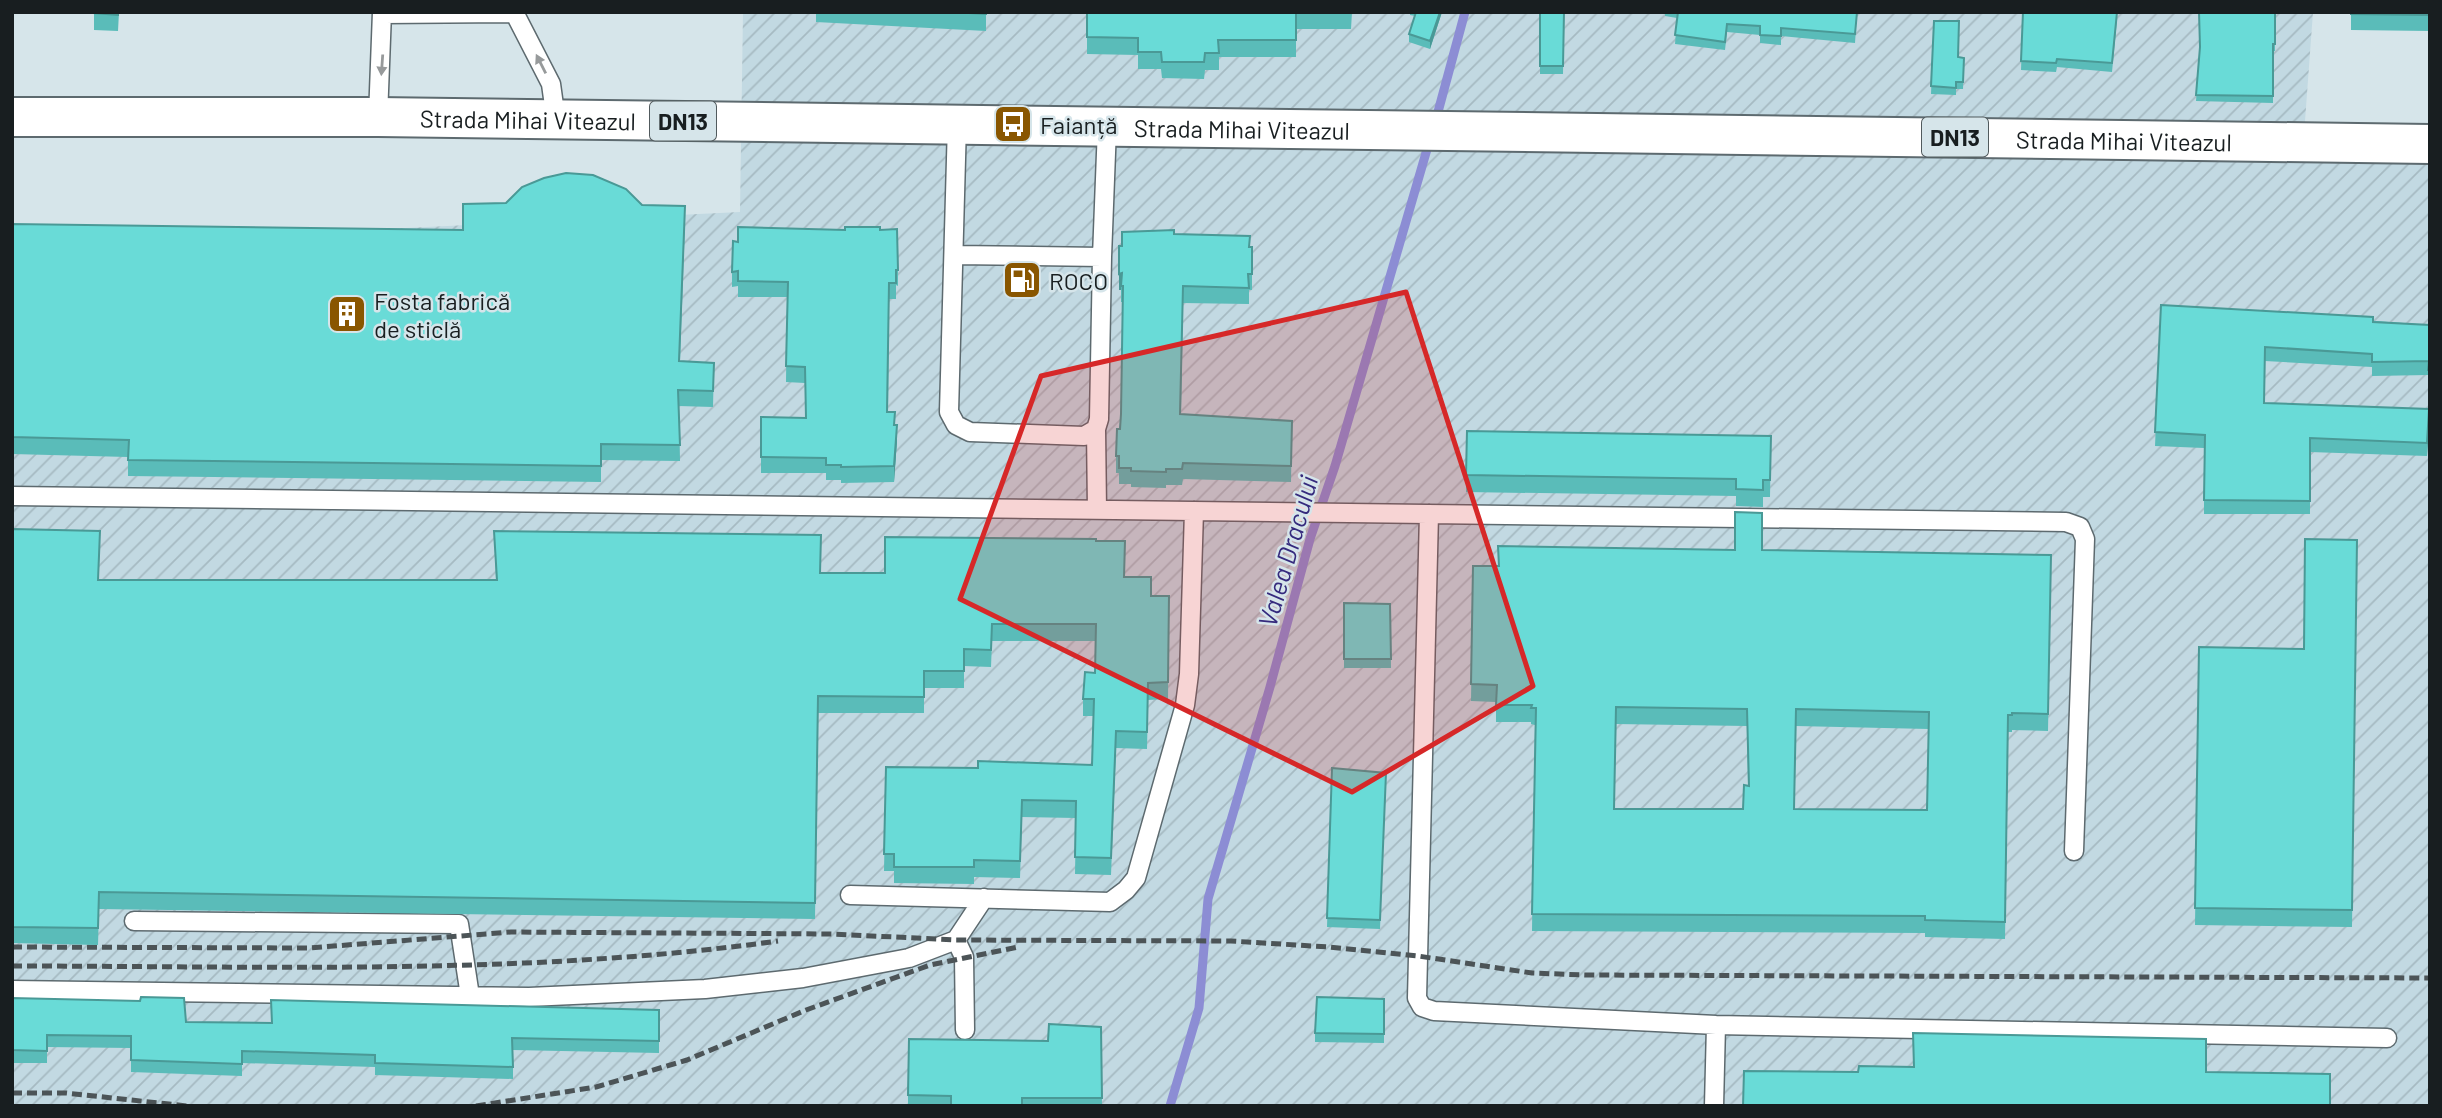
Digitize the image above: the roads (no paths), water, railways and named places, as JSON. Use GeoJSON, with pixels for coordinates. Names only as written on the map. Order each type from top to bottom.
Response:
{"type":"FeatureCollection","features":[{"type":"Feature","properties":{"kind":"highway","name":"Strada Mihai Viteazul"},"geometry":{"type":"LineString","coordinates":[[12,117],[378,117],[957,123],[2430,144]]}},
{"type":"Feature","properties":{"kind":"lane"},"geometry":{"type":"LineString","coordinates":[[378,117],[383,13],[514,13],[551,84],[556,120]]}},
{"type":"Feature","properties":{"kind":"lane"},"geometry":{"type":"LineString","coordinates":[[957,123],[949,412],[956,425],[970,432],[1084,436],[1096,429]]}},
{"type":"Feature","properties":{"kind":"lane"},"geometry":{"type":"LineString","coordinates":[[1097,510],[1096,429],[1100,419],[1107,127]]}},
{"type":"Feature","properties":{"kind":"lane"},"geometry":{"type":"LineString","coordinates":[[955,256],[1102,257]]}},
{"type":"Feature","properties":{"kind":"lane"},"geometry":{"type":"LineString","coordinates":[[12,496],[2066,522],[2080,527],[2085,539],[2074,851]]}},
{"type":"Feature","properties":{"kind":"lane"},"geometry":{"type":"LineString","coordinates":[[850,895],[1110,902],[1126,890],[1136,878],[1185,705],[1189,674],[1194,511]]}},
{"type":"Feature","properties":{"kind":"lane"},"geometry":{"type":"LineString","coordinates":[[1429,514],[1417,998],[1422,1007],[1434,1011],[1716,1025],[2387,1038]]}},
{"type":"Feature","properties":{"kind":"lane"},"geometry":{"type":"LineString","coordinates":[[12,990],[529,997],[705,989],[803,978],[909,958],[956,940],[984,898]]}},
{"type":"Feature","properties":{"kind":"lane"},"geometry":{"type":"LineString","coordinates":[[134,921],[459,924],[470,996]]}},
{"type":"Feature","properties":{"kind":"lane"},"geometry":{"type":"LineString","coordinates":[[956,940],[964,957],[965,1030]]}},
{"type":"Feature","properties":{"kind":"lane"},"geometry":{"type":"LineString","coordinates":[[1714,1106],[1716,1025]]}},
{"type":"Feature","properties":{"kind":"waterway","name":"Valea Dracului"},"geometry":{"type":"LineString","coordinates":[[1435,123],[1465,12]]}},
{"type":"Feature","properties":{"kind":"waterway","name":"Valea Dracului"},"geometry":{"type":"LineString","coordinates":[[1170,1106],[1199,1008],[1208,899],[1310,539],[1335,466],[1430,139]]}},
{"type":"Feature","properties":{"kind":"railway"},"geometry":{"type":"LineString","coordinates":[[12,947],[309,948],[511,932],[832,934],[956,940],[1231,941],[1329,947],[1418,956],[1532,973],[1586,975],[2430,978]]}},
{"type":"Feature","properties":{"kind":"railway"},"geometry":{"type":"LineString","coordinates":[[12,966],[396,967],[492,964],[587,960],[778,941]]}},
{"type":"Feature","properties":{"kind":"railway"},"geometry":{"type":"LineString","coordinates":[[476,1106],[596,1087],[687,1060],[806,1010],[930,965],[1018,947]]}},
{"type":"Feature","properties":{"kind":"railway"},"geometry":{"type":"LineString","coordinates":[[12,1093],[66,1093],[187,1106]]}},
{"type":"Feature","properties":{"kind":"place","name":"Faianță"},"geometry":{"type":"Point","coordinates":[1013,124]}},
{"type":"Feature","properties":{"kind":"place","name":"ROCO"},"geometry":{"type":"Point","coordinates":[1022,280]}},
{"type":"Feature","properties":{"kind":"place","name":"Fosta fabrică de sticlă"},"geometry":{"type":"Point","coordinates":[347,314]}}]}
